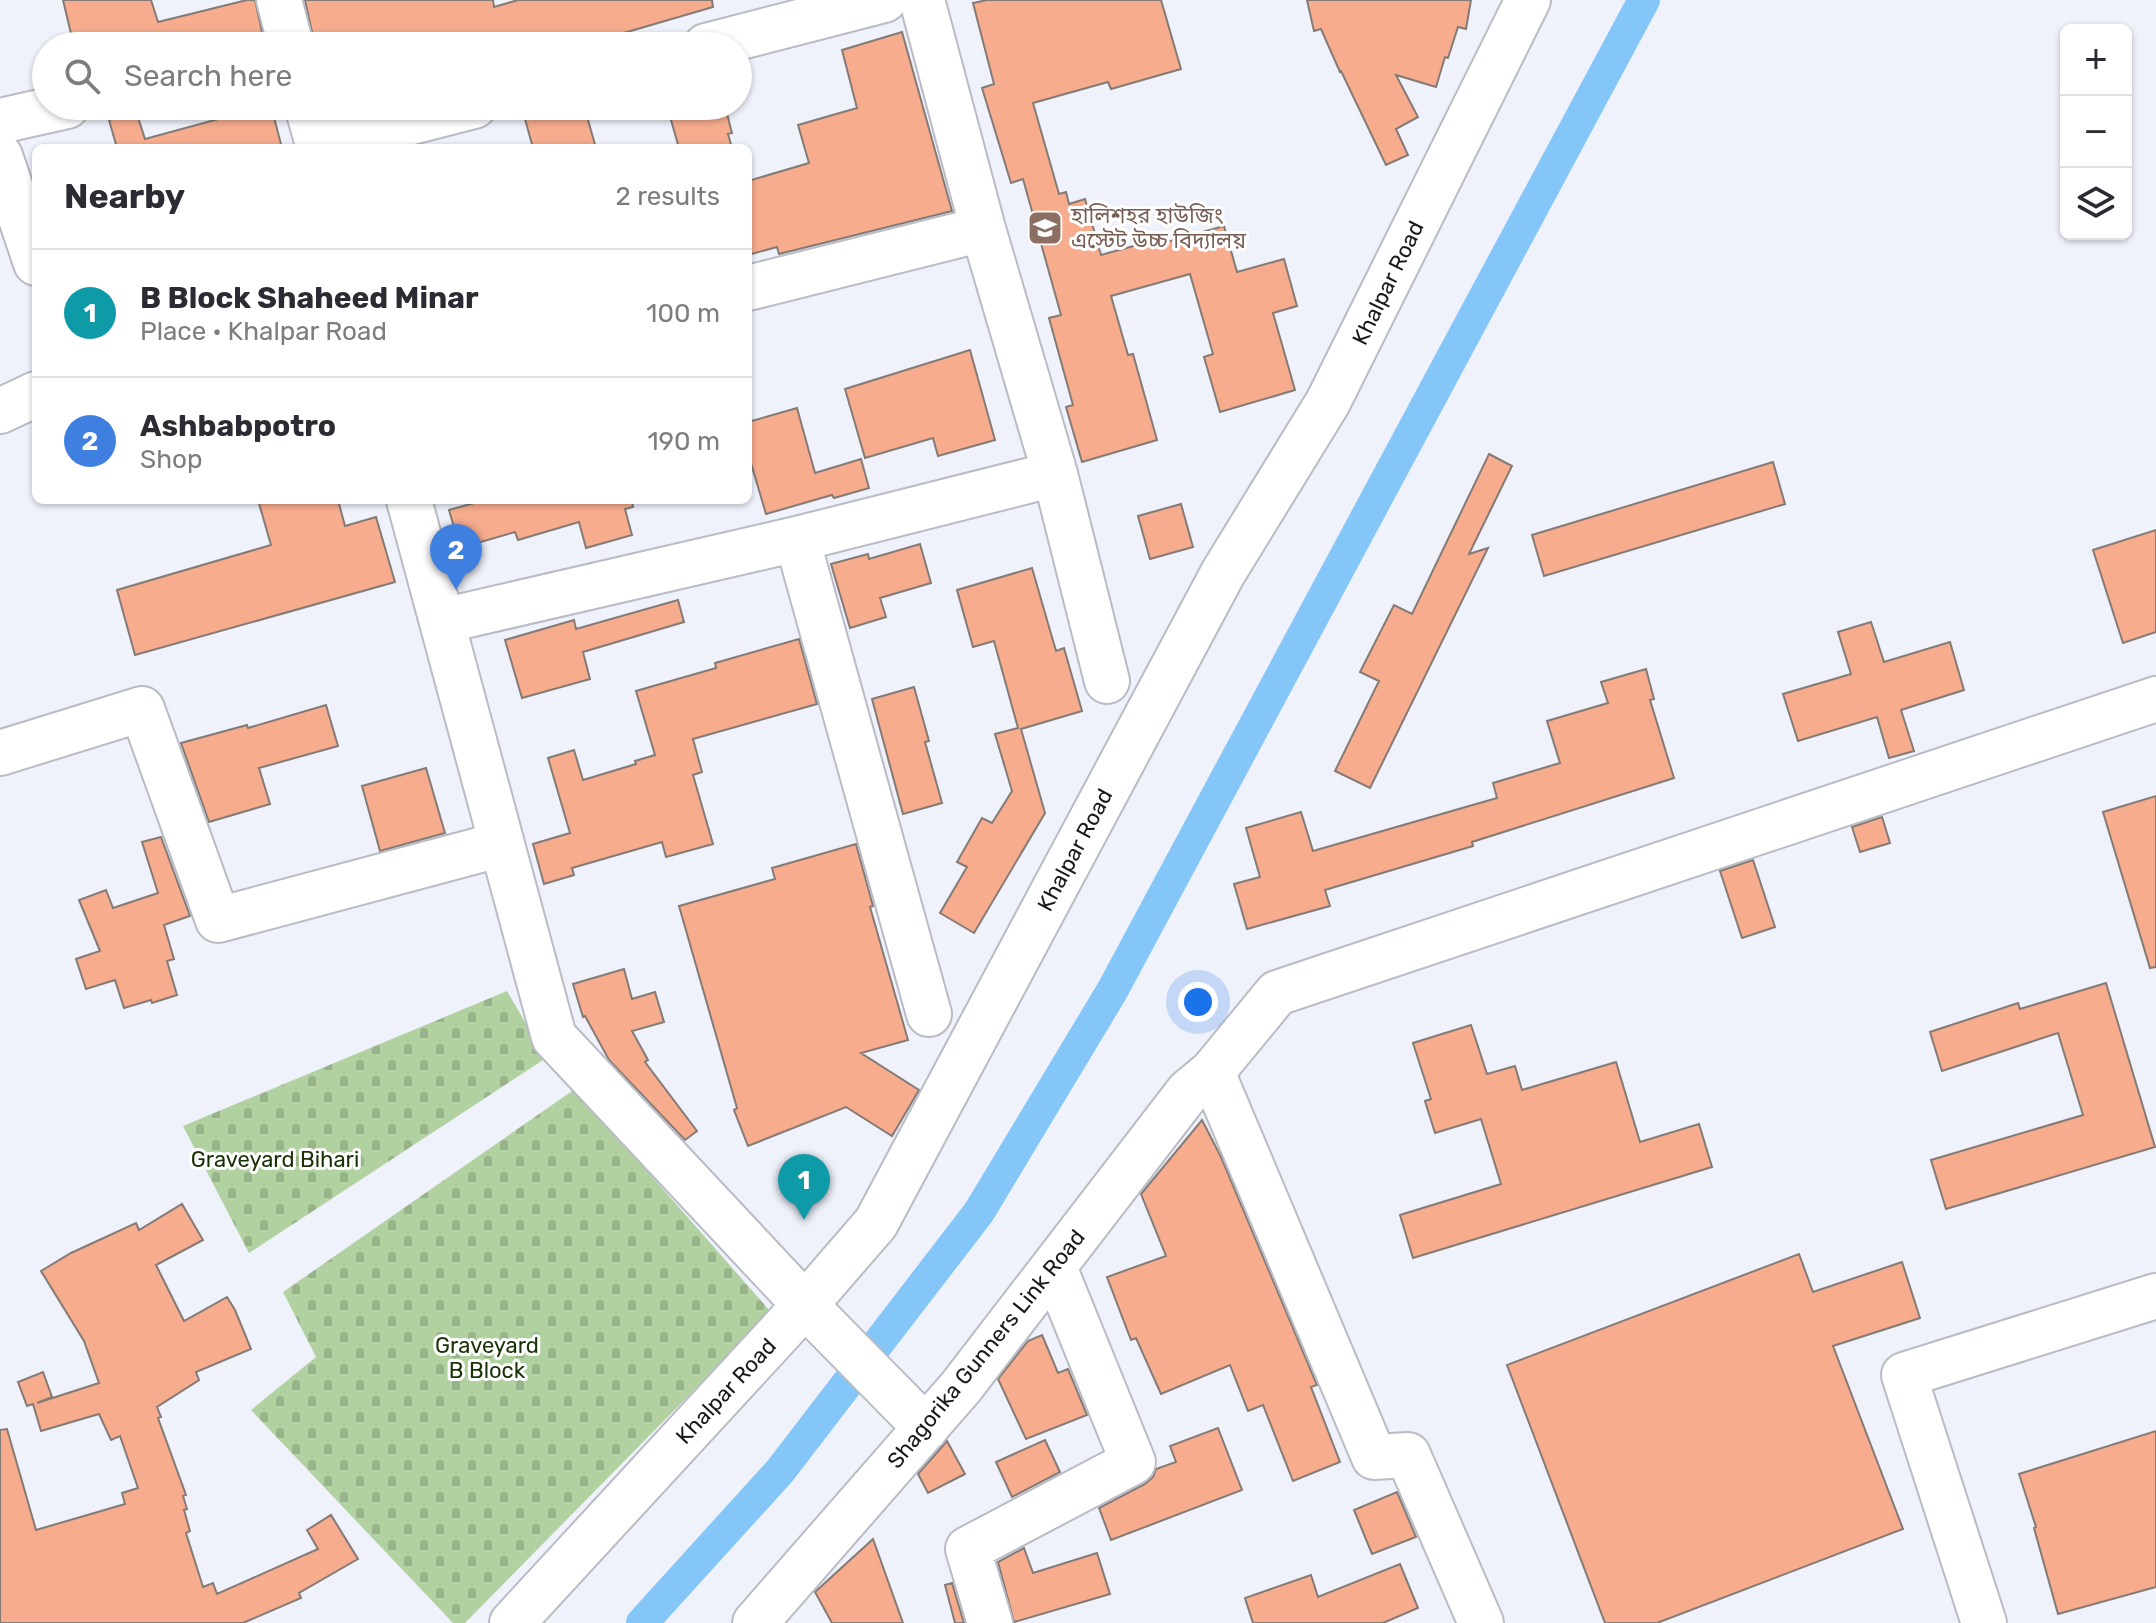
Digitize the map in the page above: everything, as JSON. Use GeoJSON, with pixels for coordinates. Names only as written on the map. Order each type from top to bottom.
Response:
{"type":"FeatureCollection","features":[{"type":"Feature","properties":{"kind":"street"},"geometry":{"type":"LineString","coordinates":[[279,0],[287,32]]}},
{"type":"Feature","properties":{"kind":"street"},"geometry":{"type":"LineString","coordinates":[[752,34],[884,0]]}},
{"type":"Feature","properties":{"kind":"street"},"geometry":{"type":"LineString","coordinates":[[922,0],[983,229],[1055,474],[1107,681]]}},
{"type":"Feature","properties":{"kind":"street","name":"Khalpar Road"},"geometry":{"type":"LineString","coordinates":[[512,1623],[816,1316],[876,1223],[1223,573],[1328,402],[1528,0]]}},
{"type":"Feature","properties":{"kind":"street"},"geometry":{"type":"LineString","coordinates":[[0,121],[32,114]]}},
{"type":"Feature","properties":{"kind":"street"},"geometry":{"type":"LineString","coordinates":[[315,133],[392,120]]}},
{"type":"Feature","properties":{"kind":"street"},"geometry":{"type":"LineString","coordinates":[[0,156],[32,251]]}},
{"type":"Feature","properties":{"kind":"street"},"geometry":{"type":"LineString","coordinates":[[752,287],[983,229]]}},
{"type":"Feature","properties":{"kind":"street"},"geometry":{"type":"LineString","coordinates":[[0,411],[32,396]]}},
{"type":"Feature","properties":{"kind":"street"},"geometry":{"type":"LineString","coordinates":[[442,621],[797,539],[1055,474]]}},
{"type":"Feature","properties":{"kind":"street"},"geometry":{"type":"LineString","coordinates":[[410,504],[554,1037],[816,1316],[926,1428]]}},
{"type":"Feature","properties":{"kind":"street"},"geometry":{"type":"LineString","coordinates":[[797,539],[929,1014]]}},
{"type":"Feature","properties":{"kind":"street","name":"Shagorika Gunners Link Road"},"geometry":{"type":"LineString","coordinates":[[755,1623],[961,1387],[1188,1092],[1212,1072],[1277,993],[2156,699]]}},
{"type":"Feature","properties":{"kind":"street"},"geometry":{"type":"LineString","coordinates":[[0,753],[142,709],[218,920],[502,844]]}},
{"type":"Feature","properties":{"kind":"street"},"geometry":{"type":"LineString","coordinates":[[1212,1072],[1374,1457],[1408,1455],[1481,1623]]}},
{"type":"Feature","properties":{"kind":"street"},"geometry":{"type":"LineString","coordinates":[[990,1623],[968,1549],[1133,1462],[1054,1267]]}},
{"type":"Feature","properties":{"kind":"street"},"geometry":{"type":"LineString","coordinates":[[1984,1623],[1904,1375],[2156,1296]]}},
{"type":"Feature","properties":{"kind":"green space","name":"Graveyard Bihari"},"geometry":{"type":"Polygon","coordinates":[[[507,991],[546,1058],[249,1253],[183,1126],[507,991]]]}},
{"type":"Feature","properties":{"kind":"green space","name":"Graveyard B Block"},"geometry":{"type":"Polygon","coordinates":[[[575,1089],[771,1312],[465,1623],[453,1623],[251,1410],[316,1357],[283,1292],[575,1089]]]}},
{"type":"Feature","properties":{"kind":"building"},"geometry":{"type":"Polygon","coordinates":[[[63,0],[151,0],[158,22],[255,0],[262,32],[71,32],[63,0]]]}},
{"type":"Feature","properties":{"kind":"building"},"geometry":{"type":"Polygon","coordinates":[[[305,0],[493,0],[494,7],[518,0],[712,0],[713,7],[627,32],[312,32],[305,0]]]}},
{"type":"Feature","properties":{"kind":"building"},"geometry":{"type":"Polygon","coordinates":[[[987,0],[1161,0],[1181,69],[1111,89],[1108,82],[1033,103],[1059,194],[1066,192],[1069,204],[1085,199],[1101,255],[1166,237],[1167,242],[1224,226],[1237,272],[1284,259],[1297,306],[1273,313],[1295,390],[1220,412],[1204,357],[1213,354],[1190,274],[1111,296],[1128,355],[1133,354],[1157,440],[1082,462],[1066,407],[1073,405],[1049,318],[1061,315],[1023,179],[1011,183],[982,88],[994,84],[973,3],[987,0]]]}},
{"type":"Feature","properties":{"kind":"building"},"geometry":{"type":"Polygon","coordinates":[[[1307,0],[1471,0],[1466,29],[1458,27],[1436,87],[1396,75],[1418,117],[1396,129],[1408,155],[1386,165],[1321,29],[1314,31],[1307,0]]]}},
{"type":"Feature","properties":{"kind":"building"},"geometry":{"type":"Polygon","coordinates":[[[902,32],[952,211],[779,254],[777,247],[752,254],[752,180],[809,163],[798,125],[857,108],[842,50],[902,32]]]}},
{"type":"Feature","properties":{"kind":"building"},"geometry":{"type":"Polygon","coordinates":[[[109,120],[139,120],[145,139],[215,120],[275,120],[281,144],[116,144],[109,120]]]}},
{"type":"Feature","properties":{"kind":"building"},"geometry":{"type":"Polygon","coordinates":[[[525,120],[588,120],[595,144],[532,144],[525,120]]]}},
{"type":"Feature","properties":{"kind":"building"},"geometry":{"type":"Polygon","coordinates":[[[671,120],[729,120],[731,144],[678,144],[671,120]]]}},
{"type":"Feature","properties":{"kind":"building"},"geometry":{"type":"Polygon","coordinates":[[[970,350],[995,440],[938,456],[933,438],[865,458],[845,389],[970,350]]]}},
{"type":"Feature","properties":{"kind":"building"},"geometry":{"type":"Polygon","coordinates":[[[797,408],[815,473],[861,459],[869,488],[766,514],[752,467],[752,421],[797,408]]]}},
{"type":"Feature","properties":{"kind":"building"},"geometry":{"type":"Polygon","coordinates":[[[1489,454],[1512,466],[1469,554],[1488,548],[1370,788],[1335,771],[1379,681],[1360,672],[1394,605],[1412,614],[1489,454]]]}},
{"type":"Feature","properties":{"kind":"building"},"geometry":{"type":"Polygon","coordinates":[[[1773,462],[1785,504],[1544,576],[1532,535],[1773,462]]]}},
{"type":"Feature","properties":{"kind":"building"},"geometry":{"type":"Polygon","coordinates":[[[259,504],[339,504],[345,526],[376,517],[395,582],[135,655],[117,590],[271,545],[259,504]]]}},
{"type":"Feature","properties":{"kind":"building"},"geometry":{"type":"Polygon","coordinates":[[[471,504],[633,504],[633,507],[625,509],[632,535],[586,548],[579,522],[518,540],[515,532],[460,548],[449,510],[471,504]]]}},
{"type":"Feature","properties":{"kind":"building"},"geometry":{"type":"Polygon","coordinates":[[[1181,504],[1193,547],[1150,559],[1138,516],[1181,504]]]}},
{"type":"Feature","properties":{"kind":"building"},"geometry":{"type":"Polygon","coordinates":[[[2156,530],[2156,632],[2123,643],[2093,550],[2156,530]]]}},
{"type":"Feature","properties":{"kind":"building"},"geometry":{"type":"Polygon","coordinates":[[[920,544],[931,583],[880,598],[886,617],[850,628],[831,564],[868,554],[869,559],[920,544]]]}},
{"type":"Feature","properties":{"kind":"building"},"geometry":{"type":"Polygon","coordinates":[[[1032,568],[1056,651],[1064,648],[1082,711],[1021,729],[1045,813],[974,933],[940,913],[967,867],[957,862],[982,818],[992,823],[1012,791],[995,734],[1018,728],[994,641],[973,647],[957,590],[1032,568]]]}},
{"type":"Feature","properties":{"kind":"building"},"geometry":{"type":"Polygon","coordinates":[[[678,600],[684,622],[583,652],[590,679],[522,698],[505,640],[574,620],[576,629],[678,600]]]}},
{"type":"Feature","properties":{"kind":"building"},"geometry":{"type":"Polygon","coordinates":[[[1871,622],[1884,662],[1950,642],[1964,690],[1901,710],[1914,751],[1889,758],[1877,717],[1798,741],[1783,694],[1851,674],[1838,632],[1871,622]]]}},
{"type":"Feature","properties":{"kind":"building"},"geometry":{"type":"Polygon","coordinates":[[[799,639],[817,704],[693,739],[702,772],[693,775],[713,844],[666,857],[662,842],[572,868],[574,875],[544,884],[533,844],[570,833],[548,758],[574,750],[583,780],[655,755],[636,691],[716,668],[715,663],[799,639]]]}},
{"type":"Feature","properties":{"kind":"building"},"geometry":{"type":"Polygon","coordinates":[[[1646,669],[1654,699],[1650,700],[1674,778],[1472,842],[1473,846],[1325,890],[1330,906],[1247,929],[1234,884],[1260,877],[1246,828],[1301,812],[1313,851],[1497,798],[1493,783],[1560,763],[1547,721],[1608,703],[1601,682],[1646,669]]]}},
{"type":"Feature","properties":{"kind":"building"},"geometry":{"type":"Polygon","coordinates":[[[914,687],[942,803],[903,814],[872,699],[914,687]]]}},
{"type":"Feature","properties":{"kind":"building"},"geometry":{"type":"Polygon","coordinates":[[[326,705],[338,746],[259,768],[270,804],[209,822],[181,743],[247,725],[248,728],[326,705]]]}},
{"type":"Feature","properties":{"kind":"building"},"geometry":{"type":"Polygon","coordinates":[[[426,768],[445,833],[380,851],[362,786],[426,768]]]}},
{"type":"Feature","properties":{"kind":"building"},"geometry":{"type":"Polygon","coordinates":[[[2156,796],[2156,967],[2150,968],[2103,812],[2156,796]]]}},
{"type":"Feature","properties":{"kind":"building"},"geometry":{"type":"Polygon","coordinates":[[[1882,817],[1890,843],[1860,852],[1852,827],[1882,817]]]}},
{"type":"Feature","properties":{"kind":"building"},"geometry":{"type":"Polygon","coordinates":[[[161,837],[190,916],[164,925],[174,959],[167,961],[177,995],[124,1008],[115,980],[86,989],[76,959],[100,951],[79,900],[106,890],[113,908],[158,893],[142,842],[161,837]]]}},
{"type":"Feature","properties":{"kind":"building"},"geometry":{"type":"Polygon","coordinates":[[[856,844],[873,906],[870,907],[908,1040],[861,1053],[919,1090],[892,1136],[846,1107],[748,1146],[734,1110],[737,1108],[679,906],[775,879],[772,868],[856,844]]]}},
{"type":"Feature","properties":{"kind":"building"},"geometry":{"type":"Polygon","coordinates":[[[1753,860],[1775,927],[1742,938],[1720,871],[1753,860]]]}},
{"type":"Feature","properties":{"kind":"building"},"geometry":{"type":"Polygon","coordinates":[[[624,969],[632,999],[655,992],[664,1022],[632,1031],[648,1060],[645,1062],[697,1131],[685,1140],[609,1060],[583,1017],[573,984],[624,969]]]}},
{"type":"Feature","properties":{"kind":"building"},"geometry":{"type":"Polygon","coordinates":[[[2106,983],[2155,1147],[1946,1209],[1931,1160],[2083,1115],[2058,1033],[1942,1071],[1930,1032],[2018,1003],[2020,1009],[2106,983]]]}},
{"type":"Feature","properties":{"kind":"building"},"geometry":{"type":"Polygon","coordinates":[[[1471,1025],[1487,1074],[1515,1066],[1522,1090],[1616,1062],[1640,1142],[1699,1124],[1712,1167],[1413,1258],[1400,1215],[1501,1184],[1481,1119],[1435,1133],[1425,1101],[1431,1099],[1413,1043],[1471,1025]]]}},
{"type":"Feature","properties":{"kind":"building"},"geometry":{"type":"Polygon","coordinates":[[[1202,1120],[1221,1157],[1317,1385],[1311,1387],[1340,1462],[1293,1481],[1263,1405],[1248,1411],[1230,1365],[1161,1394],[1136,1338],[1131,1340],[1107,1277],[1166,1256],[1141,1194],[1202,1120]]]}},
{"type":"Feature","properties":{"kind":"building"},"geometry":{"type":"Polygon","coordinates":[[[182,1204],[203,1240],[156,1265],[184,1321],[227,1297],[251,1349],[196,1372],[199,1380],[157,1407],[161,1417],[158,1418],[186,1495],[183,1496],[187,1509],[184,1510],[190,1531],[186,1533],[203,1587],[213,1583],[217,1594],[318,1549],[307,1530],[331,1515],[358,1559],[299,1593],[301,1598],[243,1623],[0,1623],[0,1430],[7,1429],[36,1530],[125,1504],[122,1493],[138,1488],[120,1436],[111,1440],[99,1414],[41,1431],[33,1404],[27,1406],[18,1382],[43,1372],[52,1397],[37,1403],[99,1383],[84,1341],[41,1271],[71,1253],[136,1223],[139,1230],[182,1204]]]}},
{"type":"Feature","properties":{"kind":"building"},"geometry":{"type":"Polygon","coordinates":[[[1799,1254],[1813,1292],[1902,1262],[1920,1318],[1833,1346],[1903,1529],[1657,1623],[1605,1623],[1507,1365],[1799,1254]]]}},
{"type":"Feature","properties":{"kind":"building"},"geometry":{"type":"Polygon","coordinates":[[[1042,1335],[1058,1373],[1068,1369],[1087,1415],[1026,1439],[998,1379],[1028,1341],[1042,1335]]]}},
{"type":"Feature","properties":{"kind":"building"},"geometry":{"type":"Polygon","coordinates":[[[1218,1428],[1242,1490],[1111,1540],[1099,1508],[1145,1484],[1156,1469],[1176,1462],[1170,1446],[1218,1428]]]}},
{"type":"Feature","properties":{"kind":"building"},"geometry":{"type":"Polygon","coordinates":[[[2156,1431],[2156,1587],[2058,1614],[2019,1474],[2156,1431]]]}},
{"type":"Feature","properties":{"kind":"building"},"geometry":{"type":"Polygon","coordinates":[[[1045,1440],[1060,1472],[1012,1497],[996,1462],[1045,1440]]]}},
{"type":"Feature","properties":{"kind":"building"},"geometry":{"type":"Polygon","coordinates":[[[947,1441],[965,1474],[928,1493],[918,1474],[947,1441]]]}},
{"type":"Feature","properties":{"kind":"building"},"geometry":{"type":"Polygon","coordinates":[[[1397,1492],[1416,1537],[1372,1554],[1354,1510],[1397,1492]]]}},
{"type":"Feature","properties":{"kind":"building"},"geometry":{"type":"Polygon","coordinates":[[[873,1539],[903,1623],[832,1623],[815,1592],[873,1539]]]}},
{"type":"Feature","properties":{"kind":"building"},"geometry":{"type":"Polygon","coordinates":[[[1024,1548],[1033,1573],[1097,1553],[1110,1594],[1014,1622],[998,1562],[1024,1548]]]}},
{"type":"Feature","properties":{"kind":"building"},"geometry":{"type":"Polygon","coordinates":[[[1400,1564],[1418,1608],[1383,1623],[1253,1623],[1245,1598],[1311,1575],[1318,1597],[1400,1564]]]}},
{"type":"Feature","properties":{"kind":"building"},"geometry":{"type":"Polygon","coordinates":[[[952,1583],[964,1623],[955,1623],[945,1585],[952,1583]]]}},
{"type":"Feature","properties":{"kind":"waterway"},"geometry":{"type":"LineString","coordinates":[[642,1623],[780,1471],[979,1212],[1112,991],[1644,0]]}},
{"type":"Feature","properties":{"kind":"place","name":"হালিশহর হাউজিং এস্টেট উচ্চ বিদ্যালয়"},"geometry":{"type":"Point","coordinates":[1045,228]}},
{"type":"Feature","properties":{"kind":"place","name":"Ashbabpotro"},"geometry":{"type":"Point","coordinates":[456,590]}},
{"type":"Feature","properties":{"kind":"place","name":"B Block Shaheed Minar"},"geometry":{"type":"Point","coordinates":[804,1220]}}]}
